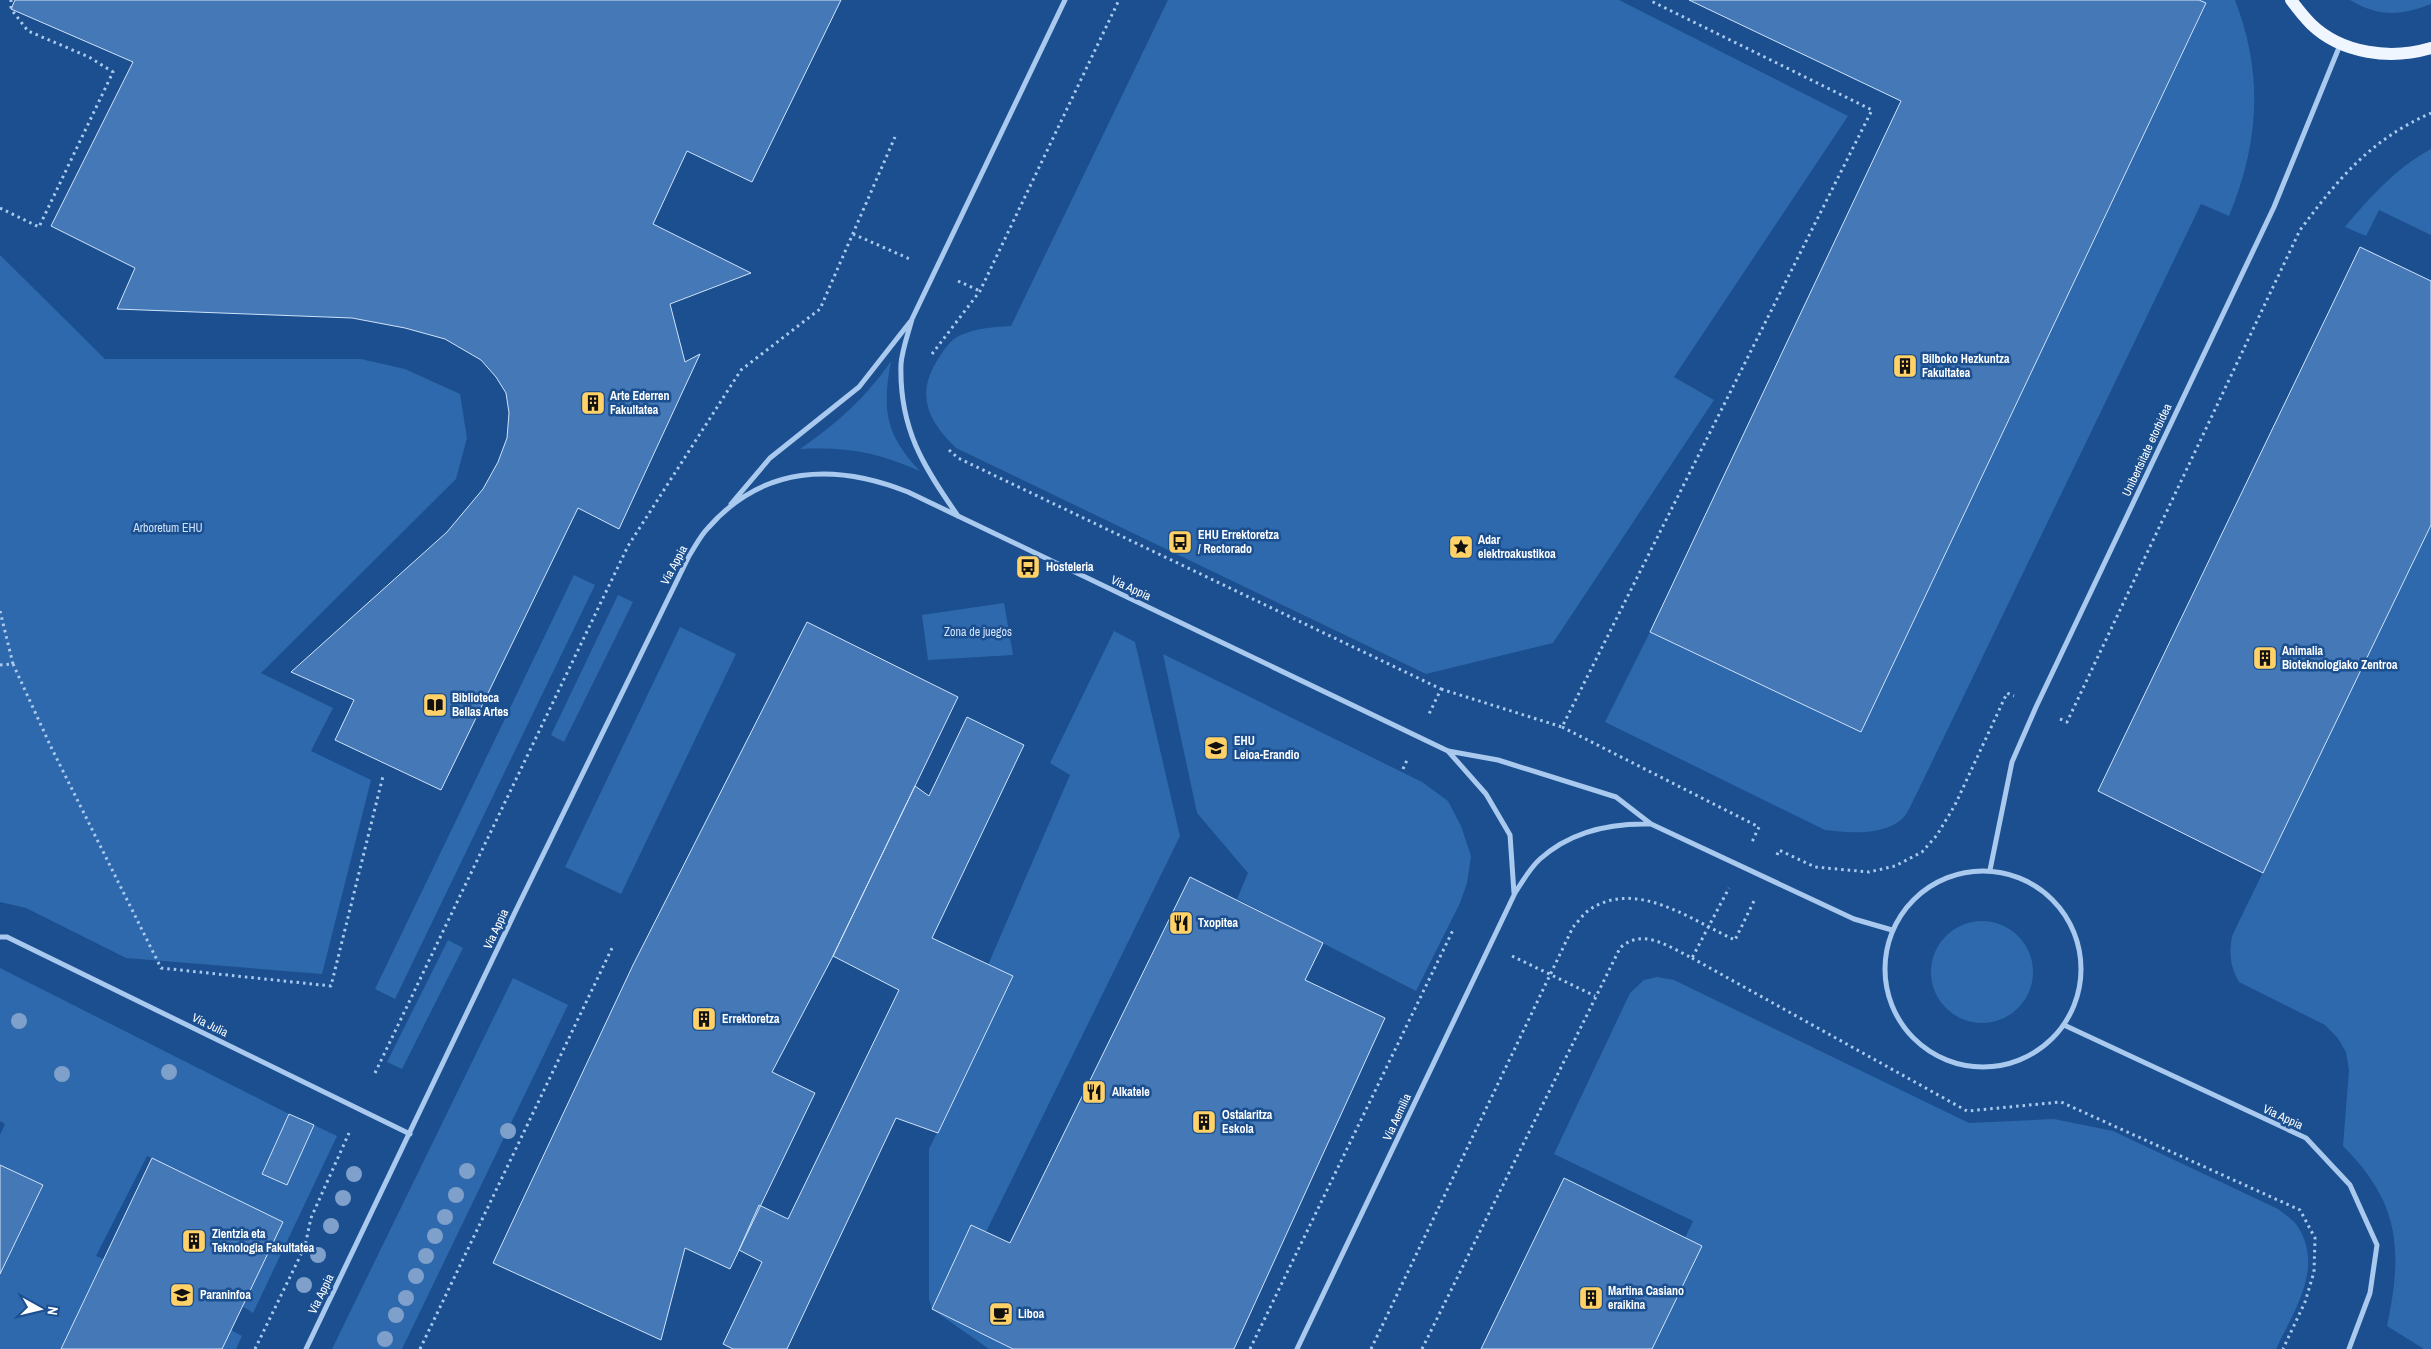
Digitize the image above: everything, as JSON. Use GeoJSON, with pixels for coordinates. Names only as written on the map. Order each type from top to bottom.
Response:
{"type":"FeatureCollection","features":[{"type":"Feature","properties":{"kind":"main road"},"geometry":{"type":"LineString","coordinates":[[2291,0],[2312,25],[2341,44],[2376,54],[2412,54],[2431,48]]}},
{"type":"Feature","properties":{"kind":"street"},"geometry":{"type":"LineString","coordinates":[[959,517],[928,473],[914,445],[902,397],[901,362],[912,319],[1065,0]]}},
{"type":"Feature","properties":{"kind":"street","name":"Unibertsitate etorbidea"},"geometry":{"type":"LineString","coordinates":[[1990,870],[2012,762],[2036,707],[2274,206],[2341,44]]}},
{"type":"Feature","properties":{"kind":"street"},"geometry":{"type":"LineString","coordinates":[[727,508],[770,458],[859,387],[912,319]]}},
{"type":"Feature","properties":{"kind":"street","name":"Via Appia"},"geometry":{"type":"LineString","coordinates":[[306,1349],[518,906],[689,556],[707,529],[727,508],[772,484],[801,475],[828,472],[881,482],[959,517],[1448,751]]}},
{"type":"Feature","properties":{"kind":"street"},"geometry":{"type":"LineString","coordinates":[[1448,751],[1498,760],[1616,797],[1651,824],[1854,919],[1892,930]]}},
{"type":"Feature","properties":{"kind":"street","name":"Via Aemilia"},"geometry":{"type":"LineString","coordinates":[[1448,751],[1486,794],[1510,835],[1514,893]]}},
{"type":"Feature","properties":{"kind":"street","name":"Via Aemilia"},"geometry":{"type":"LineString","coordinates":[[1297,1349],[1514,893],[1538,860],[1564,842],[1588,830],[1625,823],[1651,824]]}},
{"type":"Feature","properties":{"kind":"street"},"geometry":{"type":"LineString","coordinates":[[1990,870],[2020,877],[2043,891],[2062,910],[2073,927],[2079,948],[2080,981],[2075,1004],[2064,1025],[2052,1040],[2037,1052],[2014,1063],[1982,1068],[1963,1066],[1945,1060],[1927,1051],[1911,1037],[1900,1023],[1892,1007],[1886,987],[1884,965],[1892,930],[1908,904],[1927,887],[1958,873],[1990,870]]}},
{"type":"Feature","properties":{"kind":"street","name":"Vía Julia"},"geometry":{"type":"LineString","coordinates":[[0,936],[7,937],[410,1134]]}},
{"type":"Feature","properties":{"kind":"street","name":"Via Appia"},"geometry":{"type":"LineString","coordinates":[[2064,1025],[2306,1138],[2350,1185],[2377,1245],[2370,1293],[2350,1349]]}},
{"type":"Feature","properties":{"kind":"path"},"geometry":{"type":"LineString","coordinates":[[0,208],[38,227],[113,72],[89,58],[28,31],[11,9],[11,0]]}},
{"type":"Feature","properties":{"kind":"path"},"geometry":{"type":"LineString","coordinates":[[931,356],[934,348],[980,291],[1119,0]]}},
{"type":"Feature","properties":{"kind":"path"},"geometry":{"type":"LineString","coordinates":[[1562,727],[1872,110],[1649,0]]}},
{"type":"Feature","properties":{"kind":"path"},"geometry":{"type":"LineString","coordinates":[[1372,1349],[1573,927],[1588,911],[1606,902],[1630,897],[1648,899],[1735,940],[1779,850],[1815,867],[1869,872],[1895,866],[1922,852],[1937,835],[1955,805],[2007,693],[2067,722],[2300,230],[2338,180],[2379,142],[2431,113]]}},
{"type":"Feature","properties":{"kind":"path"},"geometry":{"type":"LineString","coordinates":[[375,1073],[628,546],[741,370],[820,309],[895,137]]}},
{"type":"Feature","properties":{"kind":"path"},"geometry":{"type":"LineString","coordinates":[[944,446],[958,458],[1441,689],[1562,727],[1760,827],[1692,958]]}},
{"type":"Feature","properties":{"kind":"path"},"geometry":{"type":"LineString","coordinates":[[0,610],[13,664],[51,747],[161,968],[332,986],[383,776]]}},
{"type":"Feature","properties":{"kind":"path"},"geometry":{"type":"LineString","coordinates":[[0,665],[13,664]]}},
{"type":"Feature","properties":{"kind":"path"},"geometry":{"type":"LineString","coordinates":[[1403,769],[1441,689]]}},
{"type":"Feature","properties":{"kind":"path"},"geometry":{"type":"LineString","coordinates":[[1250,1349],[1454,928]]}},
{"type":"Feature","properties":{"kind":"path"},"geometry":{"type":"LineString","coordinates":[[1422,1349],[1594,996],[1620,948],[1626,942],[1637,938],[1650,938],[1692,958],[1967,1111],[2061,1102],[2300,1210],[2315,1238],[2314,1272],[2305,1302],[2283,1349]]}},
{"type":"Feature","properties":{"kind":"path"},"geometry":{"type":"LineString","coordinates":[[420,1349],[613,946]]}},
{"type":"Feature","properties":{"kind":"path"},"geometry":{"type":"LineString","coordinates":[[1511,956],[1594,996]]}},
{"type":"Feature","properties":{"kind":"path"},"geometry":{"type":"LineString","coordinates":[[255,1349],[305,1246],[311,1218],[360,1109]]}},
{"type":"Feature","properties":{"kind":"green space"},"geometry":{"type":"Polygon","coordinates":[[[1168,0],[1619,0],[1848,116],[1674,377],[1714,400],[1553,643],[1426,674],[956,448],[937,427],[927,405],[926,394],[932,369],[947,346],[957,337],[979,329],[1011,326],[1168,0]]]}},
{"type":"Feature","properties":{"kind":"green space"},"geometry":{"type":"Polygon","coordinates":[[[2199,0],[2235,0],[2251,55],[2254,82],[2252,135],[2239,189],[2229,216],[2201,204],[1904,817],[1894,824],[1875,831],[1844,832],[1825,830],[1605,722],[1650,632],[1861,732],[2206,4],[2199,0]]]}},
{"type":"Feature","properties":{"kind":"green space"},"geometry":{"type":"Polygon","coordinates":[[[2350,0],[2431,0],[2431,4],[2410,11],[2390,13],[2360,6],[2350,0]]]}},
{"type":"Feature","properties":{"kind":"green space"},"geometry":{"type":"Polygon","coordinates":[[[2431,149],[2431,235],[2379,210],[2366,236],[2345,227],[2374,194],[2395,174],[2431,149]]]}},
{"type":"Feature","properties":{"kind":"green space","name":"Arboretum EHU"},"geometry":{"type":"Polygon","coordinates":[[[0,255],[105,359],[361,359],[405,369],[460,394],[467,438],[456,479],[261,673],[333,708],[311,751],[371,780],[322,974],[126,958],[26,908],[0,902],[0,255]]]}},
{"type":"Feature","properties":{"kind":"green space"},"geometry":{"type":"Polygon","coordinates":[[[891,361],[887,393],[889,420],[899,445],[920,471],[889,459],[862,452],[833,449],[800,449],[850,410],[891,361]]]}},
{"type":"Feature","properties":{"kind":"green space"},"geometry":{"type":"Polygon","coordinates":[[[2431,525],[2431,1349],[2424,1349],[2387,1326],[2395,1274],[2395,1251],[2392,1229],[2386,1208],[2376,1187],[2362,1167],[2343,1146],[2349,1070],[2346,1052],[2337,1037],[2325,1025],[2239,982],[2232,965],[2231,949],[2232,936],[2431,525]]]}},
{"type":"Feature","properties":{"kind":"green space"},"geometry":{"type":"Polygon","coordinates":[[[574,575],[595,585],[395,999],[375,989],[574,575]]]}},
{"type":"Feature","properties":{"kind":"green space"},"geometry":{"type":"Polygon","coordinates":[[[618,595],[633,602],[564,742],[551,735],[618,595]]]}},
{"type":"Feature","properties":{"kind":"green space","name":"Zona de juegos"},"geometry":{"type":"Polygon","coordinates":[[[1004,603],[1013,655],[928,660],[922,615],[1004,603]]]}},
{"type":"Feature","properties":{"kind":"green space"},"geometry":{"type":"Polygon","coordinates":[[[680,627],[736,654],[621,894],[565,867],[680,627]]]}},
{"type":"Feature","properties":{"kind":"green space"},"geometry":{"type":"Polygon","coordinates":[[[1114,631],[1135,642],[1180,836],[986,1232],[971,1226],[932,1308],[1013,1349],[989,1349],[932,1309],[929,1299],[929,1149],[1013,977],[988,965],[1070,775],[1050,763],[1114,631]]]}},
{"type":"Feature","properties":{"kind":"green space"},"geometry":{"type":"Polygon","coordinates":[[[1163,654],[1422,782],[1448,801],[1461,826],[1471,856],[1467,883],[1460,903],[1416,991],[1237,899],[1248,873],[1197,813],[1163,654]]]}},
{"type":"Feature","properties":{"kind":"green space"},"geometry":{"type":"Polygon","coordinates":[[[1982,921],[2001,925],[2018,936],[2029,953],[2033,972],[2029,991],[2018,1008],[2001,1019],[1982,1023],[1963,1019],[1946,1008],[1935,991],[1931,972],[1935,953],[1946,936],[1963,925],[1982,921]]]}},
{"type":"Feature","properties":{"kind":"green space"},"geometry":{"type":"Polygon","coordinates":[[[448,940],[463,948],[402,1069],[387,1062],[448,940]]]}},
{"type":"Feature","properties":{"kind":"green space"},"geometry":{"type":"Polygon","coordinates":[[[0,968],[289,1114],[262,1173],[286,1185],[314,1125],[337,1136],[253,1313],[242,1306],[154,1159],[147,1156],[96,1256],[105,1260],[61,1349],[0,1349],[0,1274],[43,1186],[0,1165],[0,1135],[5,1124],[0,1121],[0,968]]]}},
{"type":"Feature","properties":{"kind":"green space"},"geometry":{"type":"Polygon","coordinates":[[[1657,977],[1674,980],[1969,1123],[2054,1119],[2113,1131],[2278,1209],[2298,1227],[2305,1242],[2308,1258],[2304,1289],[2276,1349],[1632,1349],[1693,1221],[1554,1154],[1630,993],[1644,980],[1657,977]]]}},
{"type":"Feature","properties":{"kind":"green space"},"geometry":{"type":"Polygon","coordinates":[[[513,978],[568,1005],[402,1349],[332,1349],[513,978]]]}},
{"type":"Feature","properties":{"kind":"green space"},"geometry":{"type":"Polygon","coordinates":[[[231,1330],[242,1336],[236,1349],[222,1349],[231,1330]]]}},
{"type":"Feature","properties":{"kind":"building","name":"Arte Ederren Fakultatea"},"geometry":{"type":"Polygon","coordinates":[[[15,0],[841,0],[752,182],[687,151],[653,224],[751,273],[670,304],[685,362],[700,354],[619,529],[578,508],[441,790],[335,740],[354,700],[291,672],[447,532],[483,489],[498,462],[507,438],[509,413],[506,393],[496,377],[481,360],[445,339],[405,328],[352,318],[117,309],[135,268],[51,226],[133,62],[11,9],[15,0]]]}},
{"type":"Feature","properties":{"kind":"building","name":"Bilboko Hezkuntza Fakultatea"},"geometry":{"type":"Polygon","coordinates":[[[1689,0],[2199,0],[2206,3],[1861,732],[1650,632],[1901,101],[1689,0]]]}},
{"type":"Feature","properties":{"kind":"building","name":"Animalia Bioteknologiako Zentroa"},"geometry":{"type":"Polygon","coordinates":[[[2360,247],[2431,281],[2431,525],[2263,873],[2098,791],[2360,247]]]}},
{"type":"Feature","properties":{"kind":"building","name":"Errektoretza"},"geometry":{"type":"Polygon","coordinates":[[[807,622],[958,697],[833,956],[772,1072],[815,1093],[730,1269],[685,1248],[661,1340],[493,1263],[633,965],[807,622]]]}},
{"type":"Feature","properties":{"kind":"building"},"geometry":{"type":"Polygon","coordinates":[[[967,717],[1024,745],[932,938],[1013,976],[938,1133],[896,1118],[787,1349],[733,1349],[723,1344],[762,1262],[739,1250],[759,1205],[788,1219],[899,990],[833,956],[915,786],[929,796],[967,717]]]}},
{"type":"Feature","properties":{"kind":"building","name":"Ostalaritza Eskola"},"geometry":{"type":"Polygon","coordinates":[[[1190,877],[1323,943],[1305,980],[1385,1018],[1234,1349],[1013,1349],[932,1309],[971,1225],[1010,1243],[1190,877]]]}},
{"type":"Feature","properties":{"kind":"building"},"geometry":{"type":"Polygon","coordinates":[[[289,1114],[314,1125],[287,1185],[262,1174],[289,1114]]]}},
{"type":"Feature","properties":{"kind":"building","name":"Zientzia eta Teknologia Fakultatea"},"geometry":{"type":"Polygon","coordinates":[[[152,1158],[283,1222],[222,1349],[61,1349],[152,1158]]]}},
{"type":"Feature","properties":{"kind":"building"},"geometry":{"type":"Polygon","coordinates":[[[0,1165],[43,1185],[0,1274],[0,1165]]]}},
{"type":"Feature","properties":{"kind":"building","name":"Martina Casiano eraikina"},"geometry":{"type":"Polygon","coordinates":[[[1564,1178],[1702,1246],[1652,1349],[1481,1349],[1564,1178]]]}},
{"type":"Feature","properties":{"kind":"place","name":"Bilboko Hezkuntza Fakultatea"},"geometry":{"type":"Point","coordinates":[1905,366]}},
{"type":"Feature","properties":{"kind":"place","name":"Arte Ederren Fakultatea"},"geometry":{"type":"Point","coordinates":[593,403]}},
{"type":"Feature","properties":{"kind":"place","name":"EHU Errektoretza / Rectorado"},"geometry":{"type":"Point","coordinates":[1180,542]}},
{"type":"Feature","properties":{"kind":"place","name":"Adar elektroakustikoa"},"geometry":{"type":"Point","coordinates":[1461,547]}},
{"type":"Feature","properties":{"kind":"place","name":"Hosteleria"},"geometry":{"type":"Point","coordinates":[1028,567]}},
{"type":"Feature","properties":{"kind":"place","name":"Animalia Bioteknologiako Zentroa"},"geometry":{"type":"Point","coordinates":[2265,658]}},
{"type":"Feature","properties":{"kind":"place","name":"Biblioteca Bellas Artes"},"geometry":{"type":"Point","coordinates":[435,705]}},
{"type":"Feature","properties":{"kind":"place","name":"EHU Leioa-Erandio"},"geometry":{"type":"Point","coordinates":[1216,748]}},
{"type":"Feature","properties":{"kind":"place","name":"Txopitea"},"geometry":{"type":"Point","coordinates":[1181,923]}},
{"type":"Feature","properties":{"kind":"place","name":"Errektoretza"},"geometry":{"type":"Point","coordinates":[704,1019]}},
{"type":"Feature","properties":{"kind":"place","name":"Alkatele"},"geometry":{"type":"Point","coordinates":[1094,1092]}},
{"type":"Feature","properties":{"kind":"place","name":"Ostalaritza Eskola"},"geometry":{"type":"Point","coordinates":[1204,1122]}},
{"type":"Feature","properties":{"kind":"place","name":"Zientzia eta Teknologia Fakultatea"},"geometry":{"type":"Point","coordinates":[194,1241]}},
{"type":"Feature","properties":{"kind":"place","name":"Paraninfoa"},"geometry":{"type":"Point","coordinates":[182,1295]}},
{"type":"Feature","properties":{"kind":"place","name":"Martina Casiano eraikina"},"geometry":{"type":"Point","coordinates":[1591,1298]}},
{"type":"Feature","properties":{"kind":"place","name":"Liboa"},"geometry":{"type":"Point","coordinates":[1001,1314]}}]}
